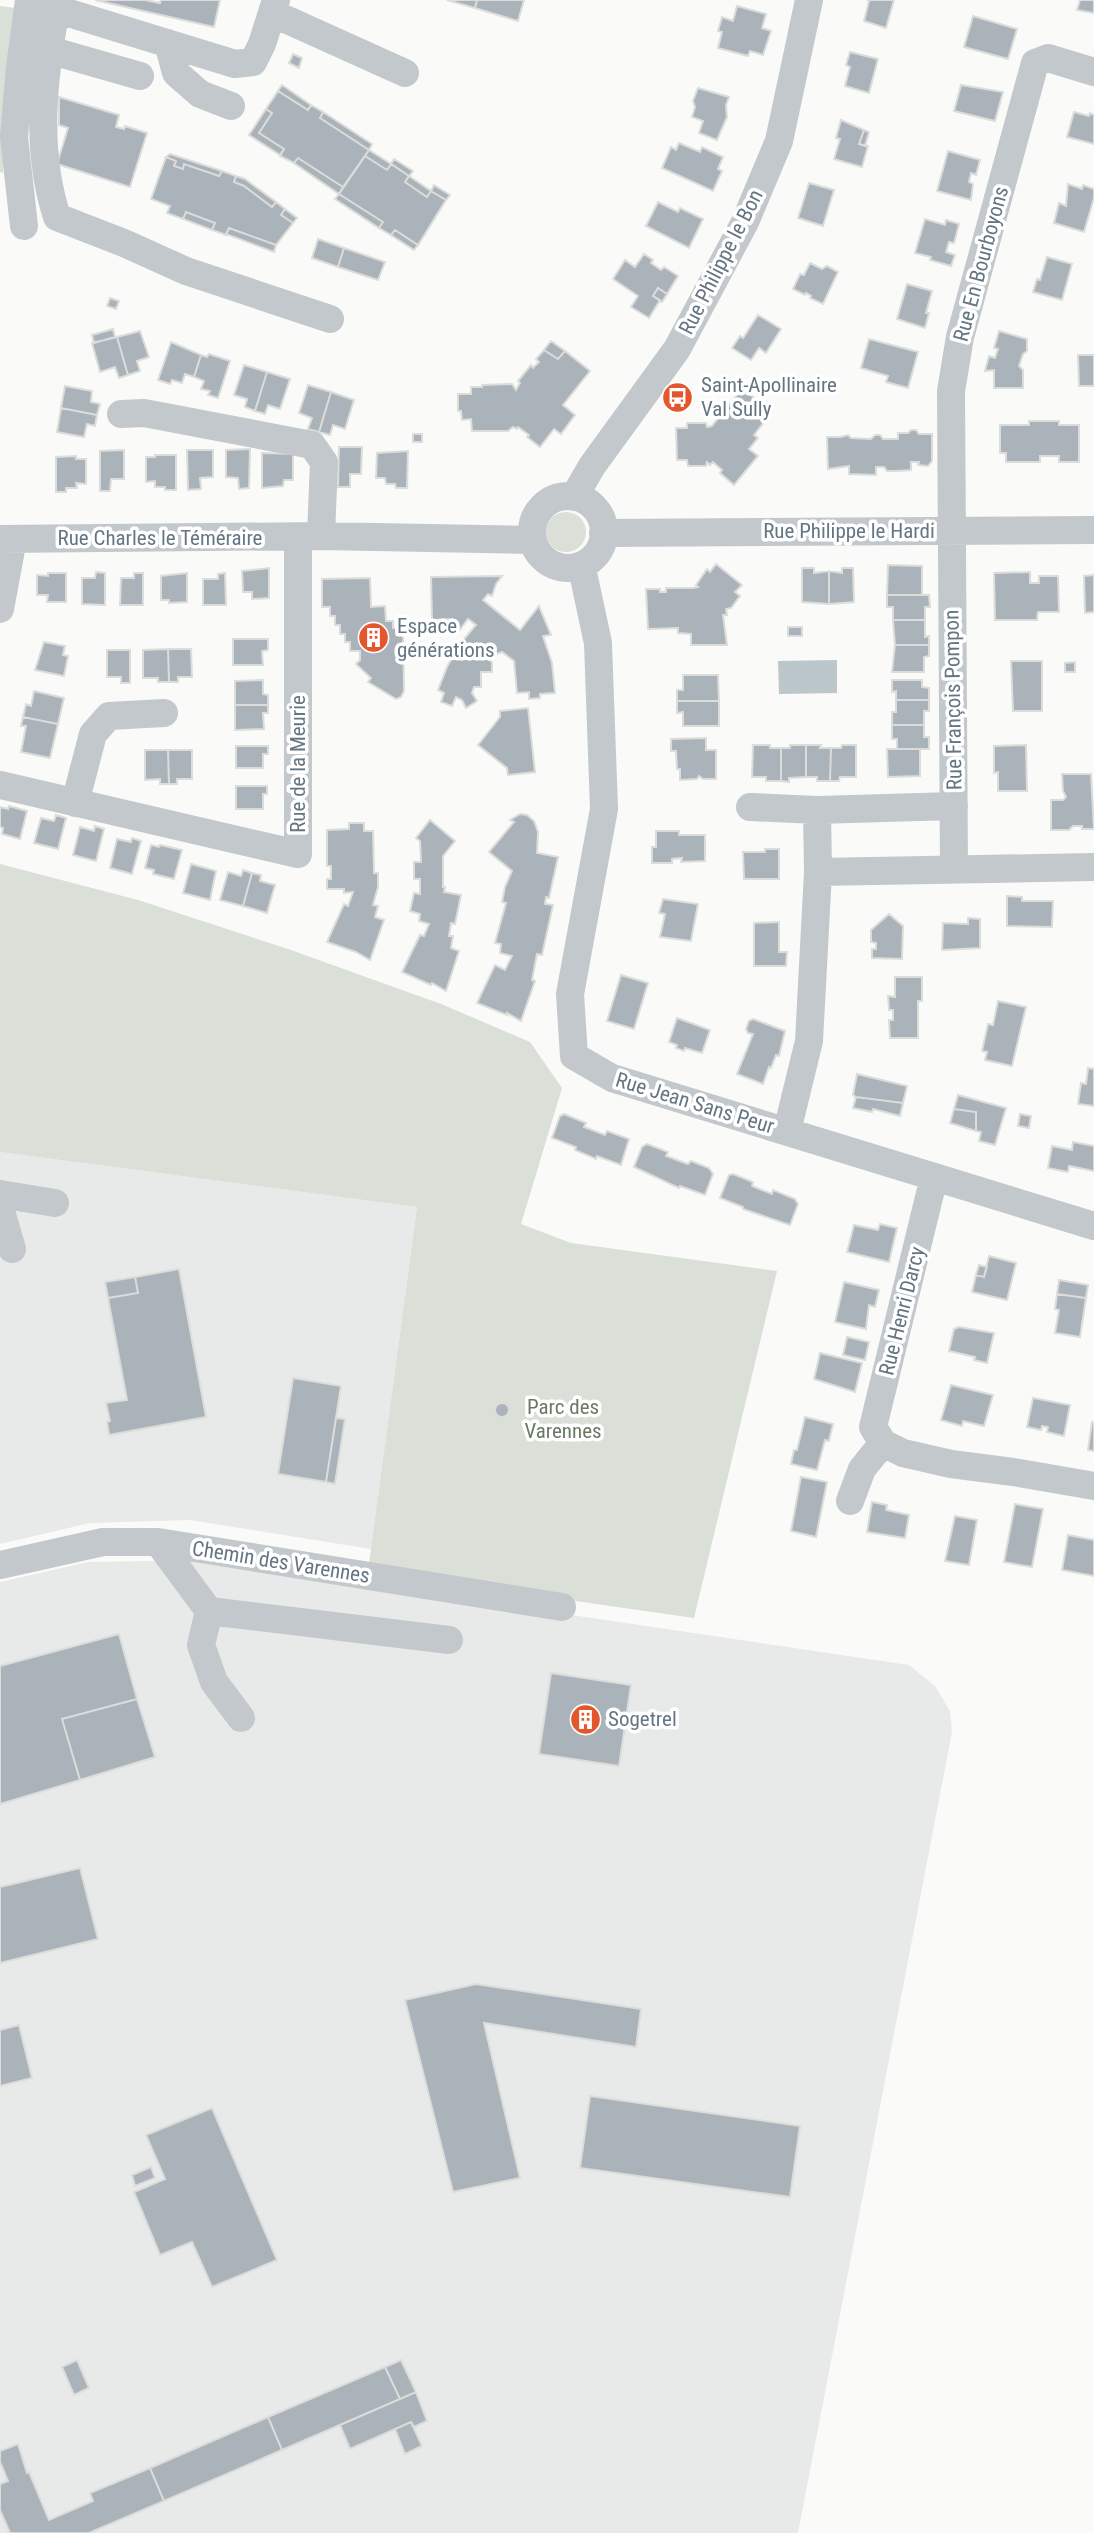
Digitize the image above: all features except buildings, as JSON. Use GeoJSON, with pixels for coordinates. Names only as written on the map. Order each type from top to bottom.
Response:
{"type":"FeatureCollection","features":[{"type":"Feature","properties":{"kind":"street","name":"Rue Philippe le Bon"},"geometry":{"type":"LineString","coordinates":[[574,497],[592,466],[677,349],[746,222],[779,141],[809,0]]}},
{"type":"Feature","properties":{"kind":"street"},"geometry":{"type":"LineString","coordinates":[[38,4],[235,64],[253,62],[274,7],[405,73]]}},
{"type":"Feature","properties":{"kind":"street"},"geometry":{"type":"LineString","coordinates":[[38,4],[48,50],[42,131],[50,194],[57,218],[124,243],[186,271],[330,319]]}},
{"type":"Feature","properties":{"kind":"street"},"geometry":{"type":"LineString","coordinates":[[23,226],[14,137],[20,66],[38,4]]}},
{"type":"Feature","properties":{"kind":"street"},"geometry":{"type":"LineString","coordinates":[[168,43],[176,73],[200,94],[230,106]]}},
{"type":"Feature","properties":{"kind":"street"},"geometry":{"type":"LineString","coordinates":[[48,50],[140,76]]}},
{"type":"Feature","properties":{"kind":"street","name":"Rue En Bourboyons"},"geometry":{"type":"LineString","coordinates":[[951,531],[951,391],[958,350],[1035,63],[1048,58],[1094,72]]}},
{"type":"Feature","properties":{"kind":"street"},"geometry":{"type":"LineString","coordinates":[[121,414],[144,412],[312,445],[324,462],[309,536]]}},
{"type":"Feature","properties":{"kind":"street"},"geometry":{"type":"LineString","coordinates":[[562,497],[574,497],[592,506],[602,523],[603,533],[596,555],[576,567],[554,566],[537,551],[532,528],[542,507],[562,497]]}},
{"type":"Feature","properties":{"kind":"street","name":"Rue Philippe le Hardi"},"geometry":{"type":"LineString","coordinates":[[603,533],[1094,530]]}},
{"type":"Feature","properties":{"kind":"street","name":"Rue François Pompon"},"geometry":{"type":"LineString","coordinates":[[951,531],[954,869]]}},
{"type":"Feature","properties":{"kind":"street","name":"Rue Charles le Téméraire"},"geometry":{"type":"LineString","coordinates":[[6,539],[309,536],[533,540]]}},
{"type":"Feature","properties":{"kind":"street","name":"Rue de la Meurie"},"geometry":{"type":"LineString","coordinates":[[0,785],[298,854],[309,536]]}},
{"type":"Feature","properties":{"kind":"street"},"geometry":{"type":"LineString","coordinates":[[0,608],[6,539]]}},
{"type":"Feature","properties":{"kind":"street","name":"Rue Jean Sans Peur"},"geometry":{"type":"LineString","coordinates":[[576,567],[583,573],[598,643],[604,808],[570,994],[574,1056],[612,1078],[1094,1226]]}},
{"type":"Feature","properties":{"kind":"street"},"geometry":{"type":"LineString","coordinates":[[75,803],[93,734],[110,716],[164,713]]}},
{"type":"Feature","properties":{"kind":"street"},"geometry":{"type":"LineString","coordinates":[[750,807],[817,810],[954,807]]}},
{"type":"Feature","properties":{"kind":"street"},"geometry":{"type":"LineString","coordinates":[[787,1131],[809,1041],[818,872],[817,810]]}},
{"type":"Feature","properties":{"kind":"street"},"geometry":{"type":"LineString","coordinates":[[818,872],[1094,867]]}},
{"type":"Feature","properties":{"kind":"street","name":"Rue Henri Darcy"},"geometry":{"type":"LineString","coordinates":[[883,1443],[873,1427],[934,1177]]}},
{"type":"Feature","properties":{"kind":"street"},"geometry":{"type":"LineString","coordinates":[[0,1194],[55,1203]]}},
{"type":"Feature","properties":{"kind":"street"},"geometry":{"type":"LineString","coordinates":[[0,1208],[12,1249]]}},
{"type":"Feature","properties":{"kind":"street"},"geometry":{"type":"LineString","coordinates":[[850,1501],[862,1469],[883,1443],[903,1453],[951,1464],[1094,1486]]}},
{"type":"Feature","properties":{"kind":"street","name":"Chemin des Varennes"},"geometry":{"type":"LineString","coordinates":[[0,1565],[103,1542],[158,1542],[562,1607]]}},
{"type":"Feature","properties":{"kind":"street"},"geometry":{"type":"LineString","coordinates":[[158,1542],[209,1611],[449,1640]]}},
{"type":"Feature","properties":{"kind":"street"},"geometry":{"type":"LineString","coordinates":[[209,1611],[201,1645],[214,1682],[241,1718]]}},
{"type":"Feature","properties":{"kind":"shaded area"},"geometry":{"type":"Polygon","coordinates":[[[837,660],[837,693],[779,694],[778,661],[837,660]]]}},
{"type":"Feature","properties":{"kind":"shaded area"},"geometry":{"type":"Polygon","coordinates":[[[0,1152],[417,1207],[371,1549],[190,1520],[90,1523],[0,1544],[0,1152]]]}},
{"type":"Feature","properties":{"kind":"shaded area"},"geometry":{"type":"Polygon","coordinates":[[[201,1560],[909,1665],[935,1686],[950,1711],[952,1732],[798,2533],[0,2533],[0,1582],[88,1562],[201,1560]]]}},
{"type":"Feature","properties":{"kind":"green space"},"geometry":{"type":"Polygon","coordinates":[[[0,6],[15,8],[4,130],[3,173],[0,172],[0,6]]]}},
{"type":"Feature","properties":{"kind":"green space"},"geometry":{"type":"Polygon","coordinates":[[[566,512],[574,513],[580,518],[585,524],[585,540],[580,546],[574,551],[566,552],[558,551],[552,546],[547,540],[546,532],[547,524],[552,518],[558,513],[566,512]]]}},
{"type":"Feature","properties":{"kind":"green space","name":"Parc des Varennes"},"geometry":{"type":"Polygon","coordinates":[[[0,864],[138,900],[288,949],[441,1004],[530,1042],[562,1088],[521,1224],[571,1243],[777,1271],[694,1618],[368,1571],[417,1207],[0,1152],[0,864]]]}},
{"type":"Feature","properties":{"kind":"place","name":"Saint-Apollinaire Val Sully"},"geometry":{"type":"Point","coordinates":[678,397]}},
{"type":"Feature","properties":{"kind":"place","name":"Espace générations"},"geometry":{"type":"Point","coordinates":[374,638]}},
{"type":"Feature","properties":{"kind":"place","name":"Sogetrel"},"geometry":{"type":"Point","coordinates":[585,1719]}}]}
